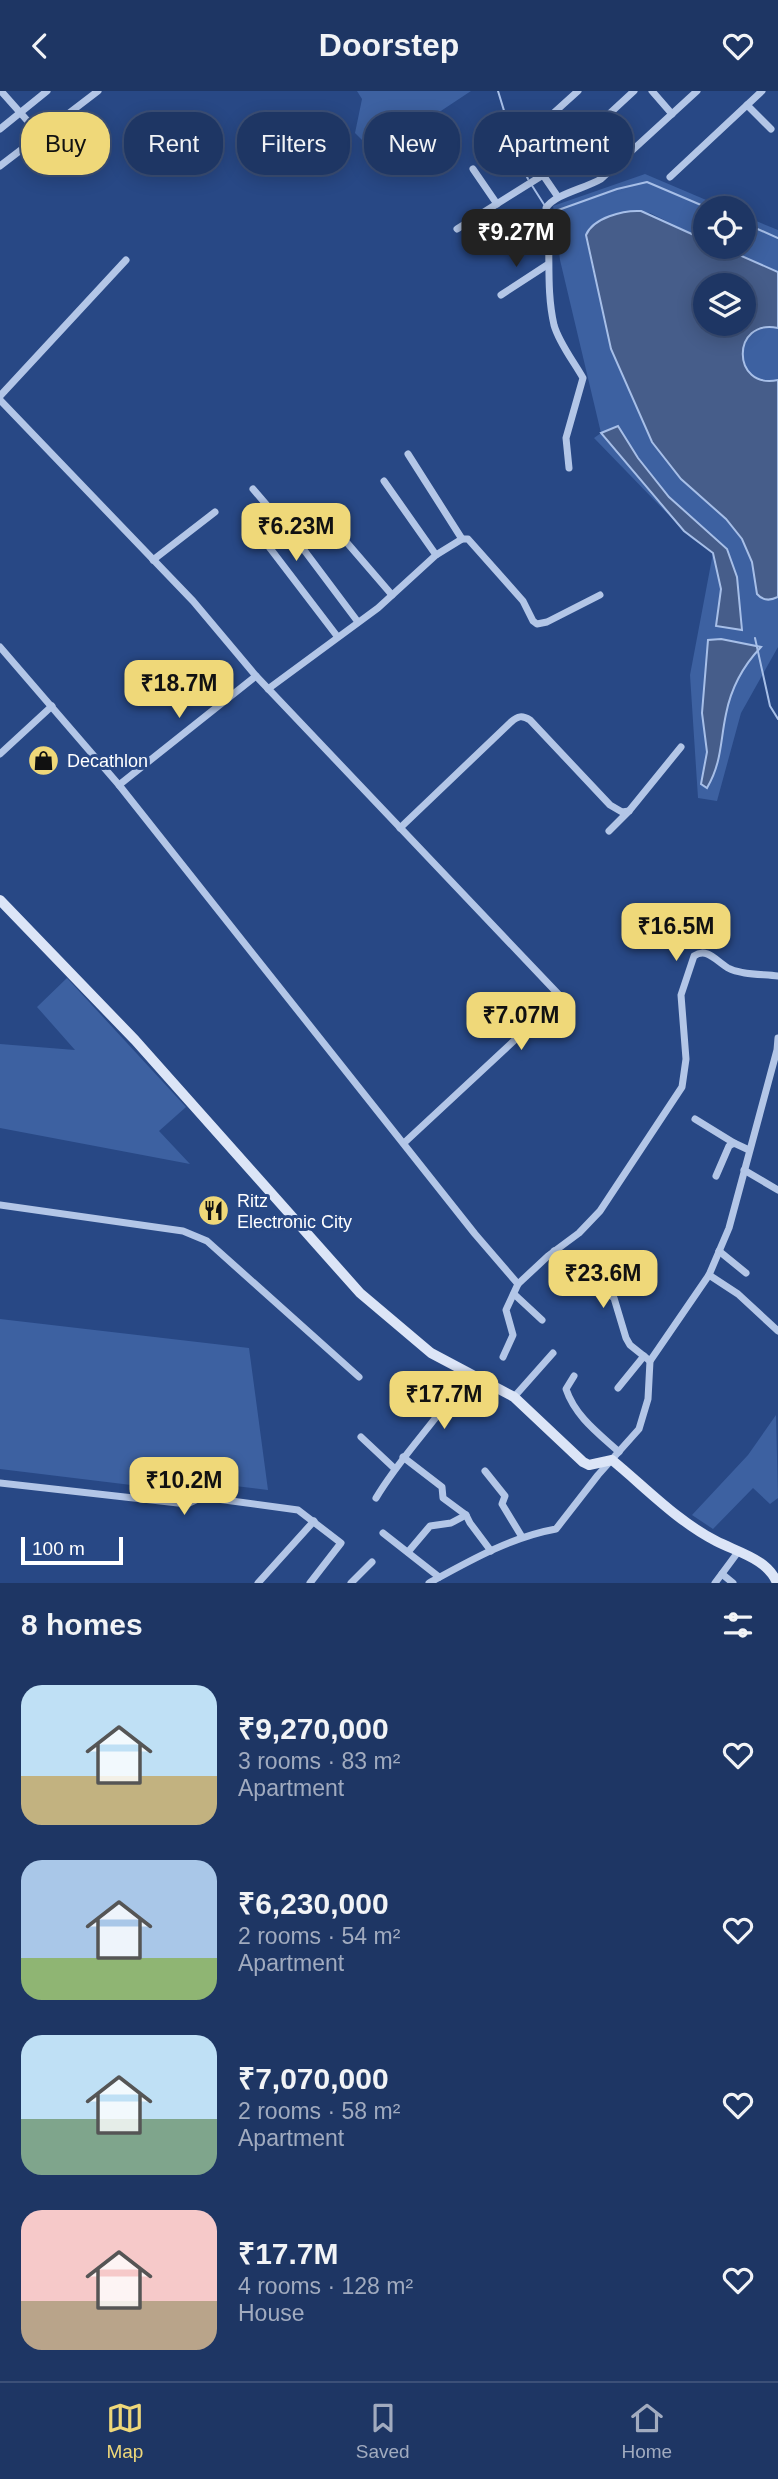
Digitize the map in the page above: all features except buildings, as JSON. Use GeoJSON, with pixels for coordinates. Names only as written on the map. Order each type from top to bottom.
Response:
{"type":"FeatureCollection","features":[{"type":"Feature","properties":{"kind":"street"},"geometry":{"type":"LineString","coordinates":[[1,91],[21,112]]}},
{"type":"Feature","properties":{"kind":"street"},"geometry":{"type":"LineString","coordinates":[[0,129],[47,91]]}},
{"type":"Feature","properties":{"kind":"street"},"geometry":{"type":"LineString","coordinates":[[71,112],[98,91]]}},
{"type":"Feature","properties":{"kind":"street"},"geometry":{"type":"LineString","coordinates":[[555,112],[578,91]]}},
{"type":"Feature","properties":{"kind":"street"},"geometry":{"type":"LineString","coordinates":[[612,112],[635,91]]}},
{"type":"Feature","properties":{"kind":"street"},"geometry":{"type":"LineString","coordinates":[[652,91],[672,114]]}},
{"type":"Feature","properties":{"kind":"street"},"geometry":{"type":"LineString","coordinates":[[569,468],[566,438],[583,378],[554,327],[547,265],[549,226],[546,208],[558,197],[585,188],[601,179],[697,91]]}},
{"type":"Feature","properties":{"kind":"street"},"geometry":{"type":"LineString","coordinates":[[670,177],[762,91]]}},
{"type":"Feature","properties":{"kind":"street"},"geometry":{"type":"LineString","coordinates":[[747,105],[771,129]]}},
{"type":"Feature","properties":{"kind":"street"},"geometry":{"type":"LineString","coordinates":[[0,166],[21,151]]}},
{"type":"Feature","properties":{"kind":"street"},"geometry":{"type":"LineString","coordinates":[[473,169],[496,204]]}},
{"type":"Feature","properties":{"kind":"street"},"geometry":{"type":"LineString","coordinates":[[457,229],[543,175],[558,197]]}},
{"type":"Feature","properties":{"kind":"street"},"geometry":{"type":"LineString","coordinates":[[125,260],[0,398],[193,601],[268,689],[561,997],[404,1143]]}},
{"type":"Feature","properties":{"kind":"street"},"geometry":{"type":"LineString","coordinates":[[501,295],[547,265]]}},
{"type":"Feature","properties":{"kind":"street"},"geometry":{"type":"LineString","coordinates":[[408,454],[462,539]]}},
{"type":"Feature","properties":{"kind":"street"},"geometry":{"type":"LineString","coordinates":[[384,481],[436,555]]}},
{"type":"Feature","properties":{"kind":"street"},"geometry":{"type":"LineString","coordinates":[[253,489],[295,538],[358,622]]}},
{"type":"Feature","properties":{"kind":"street"},"geometry":{"type":"LineString","coordinates":[[153,560],[215,512]]}},
{"type":"Feature","properties":{"kind":"street"},"geometry":{"type":"LineString","coordinates":[[324,516],[392,595]]}},
{"type":"Feature","properties":{"kind":"street"},"geometry":{"type":"LineString","coordinates":[[250,522],[337,636]]}},
{"type":"Feature","properties":{"kind":"street"},"geometry":{"type":"LineString","coordinates":[[268,689],[392,595],[436,555],[462,539],[468,539],[523,601],[537,624],[547,622],[600,595]]}},
{"type":"Feature","properties":{"kind":"street"},"geometry":{"type":"LineString","coordinates":[[0,647],[119,785],[518,1284]]}},
{"type":"Feature","properties":{"kind":"street"},"geometry":{"type":"LineString","coordinates":[[119,785],[256,676]]}},
{"type":"Feature","properties":{"kind":"street"},"geometry":{"type":"LineString","coordinates":[[0,754],[52,706]]}},
{"type":"Feature","properties":{"kind":"street"},"geometry":{"type":"LineString","coordinates":[[400,828],[511,722],[524,716],[610,805],[622,812],[629,811]]}},
{"type":"Feature","properties":{"kind":"street"},"geometry":{"type":"LineString","coordinates":[[609,831],[629,811],[681,747]]}},
{"type":"Feature","properties":{"kind":"street"},"geometry":{"type":"LineString","coordinates":[[0,900],[135,1040],[360,1293],[431,1353],[513,1397],[583,1462],[589,1465],[615,1456]]}},
{"type":"Feature","properties":{"kind":"street"},"geometry":{"type":"LineString","coordinates":[[503,1357],[513,1335],[506,1310],[518,1284],[554,1251],[579,1233],[600,1211],[682,1087],[686,1059],[681,995],[694,955],[706,953],[730,969],[778,976]]}},
{"type":"Feature","properties":{"kind":"street"},"geometry":{"type":"LineString","coordinates":[[618,1388],[647,1358],[709,1275],[729,1228],[778,1038]]}},
{"type":"Feature","properties":{"kind":"street"},"geometry":{"type":"LineString","coordinates":[[695,1119],[749,1150]]}},
{"type":"Feature","properties":{"kind":"street"},"geometry":{"type":"LineString","coordinates":[[716,1176],[729,1146],[734,1143]]}},
{"type":"Feature","properties":{"kind":"street"},"geometry":{"type":"LineString","coordinates":[[744,1170],[778,1190]]}},
{"type":"Feature","properties":{"kind":"street"},"geometry":{"type":"LineString","coordinates":[[0,1205],[183,1231],[207,1241],[359,1377]]}},
{"type":"Feature","properties":{"kind":"street"},"geometry":{"type":"LineString","coordinates":[[554,1251],[614,1298],[626,1338],[630,1345],[647,1358]]}},
{"type":"Feature","properties":{"kind":"street"},"geometry":{"type":"LineString","coordinates":[[719,1251],[746,1273]]}},
{"type":"Feature","properties":{"kind":"street"},"geometry":{"type":"LineString","coordinates":[[709,1275],[738,1294],[778,1331]]}},
{"type":"Feature","properties":{"kind":"street"},"geometry":{"type":"LineString","coordinates":[[513,1294],[542,1320]]}},
{"type":"Feature","properties":{"kind":"street"},"geometry":{"type":"LineString","coordinates":[[513,1397],[554,1353]]}},
{"type":"Feature","properties":{"kind":"street"},"geometry":{"type":"LineString","coordinates":[[429,1583],[522,1537],[556,1529],[639,1429],[648,1399],[647,1358]]}},
{"type":"Feature","properties":{"kind":"street"},"geometry":{"type":"LineString","coordinates":[[376,1498],[394,1468],[451,1401],[467,1374]]}},
{"type":"Feature","properties":{"kind":"street"},"geometry":{"type":"LineString","coordinates":[[574,1376],[566,1389],[571,1403],[615,1456],[696,1530],[774,1567],[777,1583]]}},
{"type":"Feature","properties":{"kind":"street"},"geometry":{"type":"LineString","coordinates":[[361,1437],[394,1468]]}},
{"type":"Feature","properties":{"kind":"street"},"geometry":{"type":"LineString","coordinates":[[403,1457],[442,1487],[443,1498],[466,1515],[491,1551]]}},
{"type":"Feature","properties":{"kind":"street"},"geometry":{"type":"LineString","coordinates":[[485,1471],[505,1496],[502,1504],[522,1537]]}},
{"type":"Feature","properties":{"kind":"street"},"geometry":{"type":"LineString","coordinates":[[0,1483],[187,1504],[202,1497],[298,1510],[341,1543],[310,1583]]}},
{"type":"Feature","properties":{"kind":"street"},"geometry":{"type":"LineString","coordinates":[[408,1552],[430,1526],[451,1523],[466,1515]]}},
{"type":"Feature","properties":{"kind":"street"},"geometry":{"type":"LineString","coordinates":[[258,1583],[314,1521]]}},
{"type":"Feature","properties":{"kind":"street"},"geometry":{"type":"LineString","coordinates":[[383,1532],[439,1577]]}},
{"type":"Feature","properties":{"kind":"street"},"geometry":{"type":"LineString","coordinates":[[715,1583],[738,1552]]}},
{"type":"Feature","properties":{"kind":"street"},"geometry":{"type":"LineString","coordinates":[[351,1583],[372,1562]]}},
{"type":"Feature","properties":{"kind":"street"},"geometry":{"type":"LineString","coordinates":[[722,1574],[733,1583]]}},
{"type":"Feature","properties":{"kind":"shaded area"},"geometry":{"type":"Polygon","coordinates":[[[357,91],[471,91],[439,112],[364,112],[364,142],[355,133],[362,99],[357,91]]]}},
{"type":"Feature","properties":{"kind":"shaded area"},"geometry":{"type":"Polygon","coordinates":[[[645,174],[697,196],[693,196],[693,234],[650,213],[636,211],[599,221],[589,228],[586,239],[611,349],[652,442],[681,479],[726,519],[742,539],[752,562],[757,594],[767,600],[778,597],[778,647],[741,713],[717,801],[698,798],[690,675],[713,553],[691,538],[594,438],[601,433],[560,260],[553,206],[645,174]]]}},
{"type":"Feature","properties":{"kind":"shaded area"},"geometry":{"type":"Polygon","coordinates":[[[641,211],[693,235],[693,259],[748,259],[778,272],[778,328],[763,328],[756,331],[756,273],[693,273],[693,336],[750,336],[743,354],[745,365],[752,375],[763,380],[778,380],[778,597],[769,600],[757,594],[752,562],[742,539],[726,519],[681,479],[652,442],[611,349],[586,235],[595,224],[618,214],[641,211]]]}},
{"type":"Feature","properties":{"kind":"shaded area"},"geometry":{"type":"Polygon","coordinates":[[[756,221],[778,230],[778,272],[748,259],[756,259],[756,221]]]}},
{"type":"Feature","properties":{"kind":"shaded area"},"geometry":{"type":"Polygon","coordinates":[[[778,328],[778,380],[764,380],[753,376],[746,368],[743,347],[748,337],[756,336],[757,330],[778,328]]]}},
{"type":"Feature","properties":{"kind":"shaded area"},"geometry":{"type":"Polygon","coordinates":[[[618,426],[638,458],[669,497],[727,549],[737,577],[742,630],[716,626],[721,589],[713,553],[684,531],[601,433],[618,426]]]}},
{"type":"Feature","properties":{"kind":"shaded area"},"geometry":{"type":"Polygon","coordinates":[[[721,639],[761,647],[743,670],[731,695],[718,761],[707,788],[701,784],[707,752],[702,713],[708,640],[721,639]]]}},
{"type":"Feature","properties":{"kind":"shaded area"},"geometry":{"type":"Polygon","coordinates":[[[67,978],[186,1107],[159,1131],[190,1164],[0,1128],[0,1044],[75,1050],[37,1007],[67,978]]]}},
{"type":"Feature","properties":{"kind":"shaded area"},"geometry":{"type":"Polygon","coordinates":[[[0,1319],[249,1348],[268,1490],[169,1478],[164,1489],[0,1469],[0,1319]]]}},
{"type":"Feature","properties":{"kind":"shaded area"},"geometry":{"type":"Polygon","coordinates":[[[776,1415],[778,1498],[770,1504],[753,1488],[713,1529],[692,1515],[748,1455],[776,1415]]]}},
{"type":"Feature","properties":{"kind":"waterway"},"geometry":{"type":"LineString","coordinates":[[498,91],[520,163],[528,179]]}},
{"type":"Feature","properties":{"kind":"waterway"},"geometry":{"type":"LineString","coordinates":[[550,213],[617,189],[647,182],[693,202]]}},
{"type":"Feature","properties":{"kind":"waterway"},"geometry":{"type":"LineString","coordinates":[[531,184],[545,206]]}},
{"type":"Feature","properties":{"kind":"waterway"},"geometry":{"type":"LineString","coordinates":[[756,228],[778,238]]}},
{"type":"Feature","properties":{"kind":"waterway"},"geometry":{"type":"LineString","coordinates":[[755,638],[770,706],[778,719]]}},
{"type":"Feature","properties":{"kind":"place","name":"Decathlon"},"geometry":{"type":"Point","coordinates":[44,761]}},
{"type":"Feature","properties":{"kind":"place","name":"Ritz Electronic City"},"geometry":{"type":"Point","coordinates":[214,1211]}}]}
